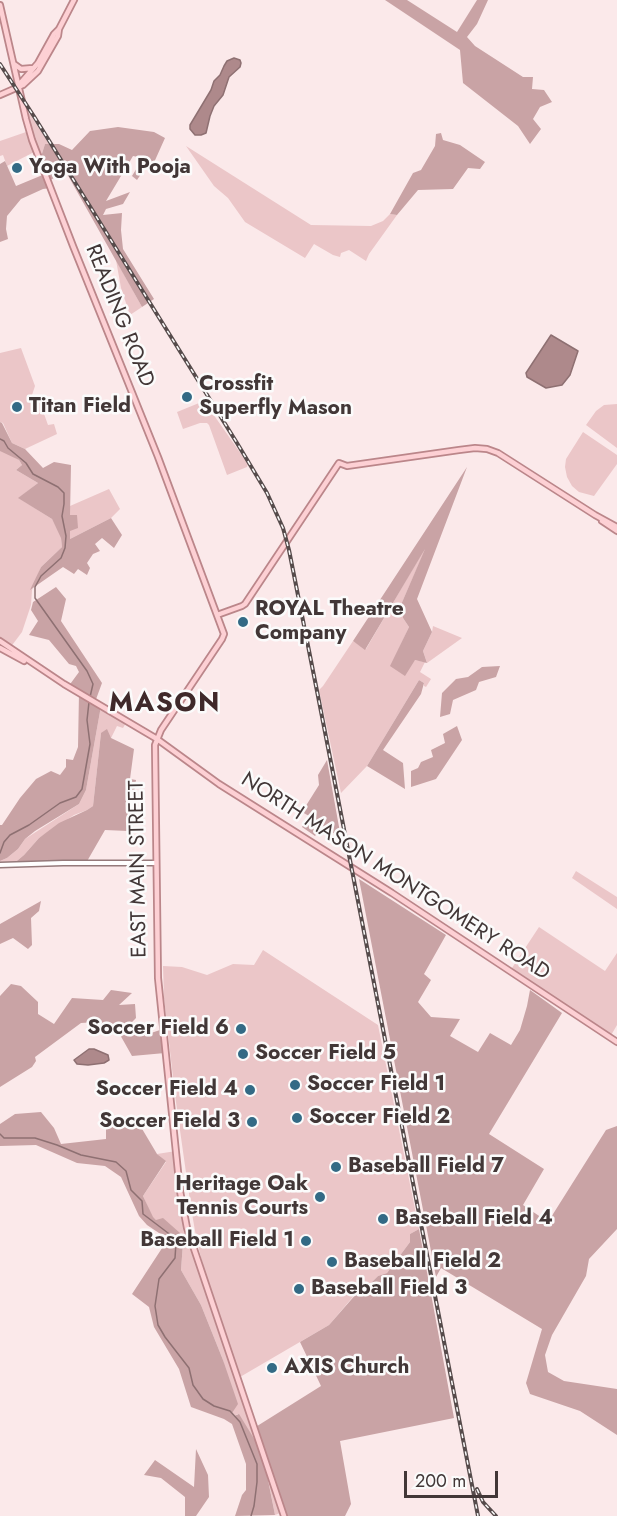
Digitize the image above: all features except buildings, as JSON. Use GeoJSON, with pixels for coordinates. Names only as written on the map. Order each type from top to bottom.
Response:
{"type":"FeatureCollection","features":[{"type":"Feature","properties":{"kind":"main road"},"geometry":{"type":"LineString","coordinates":[[18,86],[35,66],[59,29],[74,0]]}},
{"type":"Feature","properties":{"kind":"main road","name":"READING ROAD"},"geometry":{"type":"LineString","coordinates":[[0,5],[32,140],[162,468],[224,634]]}},
{"type":"Feature","properties":{"kind":"main road"},"geometry":{"type":"LineString","coordinates":[[0,95],[27,82],[40,67],[58,36],[59,29]]}},
{"type":"Feature","properties":{"kind":"main road"},"geometry":{"type":"LineString","coordinates":[[13,62],[17,68],[21,69],[30,69],[35,66]]}},
{"type":"Feature","properties":{"kind":"main road"},"geometry":{"type":"LineString","coordinates":[[217,615],[245,603],[339,463],[347,466],[467,449],[487,449],[498,453],[617,529]]}},
{"type":"Feature","properties":{"kind":"main road","name":"EAST MAIN STREET"},"geometry":{"type":"LineString","coordinates":[[224,634],[162,728],[154,754],[159,998],[186,1228],[284,1516]]}},
{"type":"Feature","properties":{"kind":"main road"},"geometry":{"type":"LineString","coordinates":[[0,641],[33,664]]}},
{"type":"Feature","properties":{"kind":"main road"},"geometry":{"type":"LineString","coordinates":[[0,648],[33,664]]}},
{"type":"Feature","properties":{"kind":"main road","name":"NORTH MASON MONTGOMERY ROAD"},"geometry":{"type":"LineString","coordinates":[[33,664],[157,739],[219,784],[392,893],[617,1042]]}},
{"type":"Feature","properties":{"kind":"main road"},"geometry":{"type":"LineString","coordinates":[[154,754],[161,747],[171,749]]}},
{"type":"Feature","properties":{"kind":"street"},"geometry":{"type":"LineString","coordinates":[[0,865],[156,863]]}},
{"type":"Feature","properties":{"kind":"shaded area"},"geometry":{"type":"Polygon","coordinates":[[[385,0],[407,0],[457,32],[477,0],[488,0],[477,24],[467,37],[475,46],[523,77],[533,77],[532,89],[544,90],[552,102],[540,107],[533,119],[541,129],[530,144],[518,126],[463,83],[460,50],[385,0]]]}},
{"type":"Feature","properties":{"kind":"shaded area"},"geometry":{"type":"Polygon","coordinates":[[[234,58],[240,60],[240,67],[229,77],[223,95],[214,106],[206,133],[195,135],[190,125],[227,61],[234,58]]]}},
{"type":"Feature","properties":{"kind":"shaded area"},"geometry":{"type":"Polygon","coordinates":[[[24,114],[30,114],[49,144],[45,144],[40,160],[36,151],[7,166],[3,155],[0,156],[0,141],[29,131],[24,114]]]}},
{"type":"Feature","properties":{"kind":"shaded area"},"geometry":{"type":"Polygon","coordinates":[[[118,127],[154,132],[165,138],[152,167],[147,165],[137,180],[132,176],[143,158],[133,156],[106,201],[130,192],[123,204],[106,209],[103,215],[122,213],[123,249],[154,299],[142,307],[66,172],[48,181],[51,188],[43,189],[21,199],[7,216],[8,239],[0,242],[0,164],[5,161],[16,186],[45,174],[40,160],[45,144],[59,144],[72,150],[90,131],[118,127]]]}},
{"type":"Feature","properties":{"kind":"shaded area"},"geometry":{"type":"Polygon","coordinates":[[[441,133],[443,140],[460,145],[485,162],[480,169],[468,168],[453,189],[418,190],[397,215],[390,214],[413,173],[421,170],[435,146],[436,134],[441,133]]]}},
{"type":"Feature","properties":{"kind":"shaded area"},"geometry":{"type":"Polygon","coordinates":[[[186,146],[311,225],[371,226],[383,221],[390,214],[397,215],[366,261],[349,250],[341,253],[340,257],[314,244],[305,258],[245,222],[228,198],[214,186],[186,146]]]}},
{"type":"Feature","properties":{"kind":"shaded area"},"geometry":{"type":"Polygon","coordinates":[[[116,260],[142,307],[130,315],[121,288],[116,260]]]}},
{"type":"Feature","properties":{"kind":"shaded area"},"geometry":{"type":"Polygon","coordinates":[[[551,335],[578,351],[570,375],[562,385],[546,388],[527,377],[526,373],[551,335]]]}},
{"type":"Feature","properties":{"kind":"shaded area"},"geometry":{"type":"Polygon","coordinates":[[[21,348],[35,386],[32,395],[34,399],[39,400],[48,425],[54,424],[57,434],[25,449],[12,443],[3,423],[0,422],[0,353],[21,348]]]}},
{"type":"Feature","properties":{"kind":"shaded area"},"geometry":{"type":"Polygon","coordinates":[[[204,401],[248,464],[247,467],[227,475],[207,423],[183,429],[177,412],[204,401]]]}},
{"type":"Feature","properties":{"kind":"shaded area"},"geometry":{"type":"Polygon","coordinates":[[[617,404],[617,448],[586,425],[596,411],[604,405],[617,404]]]}},
{"type":"Feature","properties":{"kind":"shaded area"},"geometry":{"type":"Polygon","coordinates":[[[0,422],[12,443],[25,449],[43,468],[54,462],[71,465],[70,515],[77,515],[78,528],[70,531],[70,539],[111,518],[122,535],[114,548],[102,538],[95,544],[100,551],[93,554],[87,563],[90,568],[87,575],[78,569],[74,574],[63,567],[30,590],[41,567],[62,547],[61,538],[52,519],[18,498],[38,483],[16,470],[22,465],[19,460],[0,451],[0,422]]]}},
{"type":"Feature","properties":{"kind":"shaded area"},"geometry":{"type":"Polygon","coordinates":[[[583,432],[617,455],[617,464],[594,496],[579,492],[572,486],[565,467],[566,459],[583,432]]]}},
{"type":"Feature","properties":{"kind":"shaded area"},"geometry":{"type":"Polygon","coordinates":[[[0,451],[19,460],[22,465],[16,470],[38,483],[19,498],[52,519],[61,536],[62,547],[41,567],[32,590],[31,605],[22,632],[10,648],[0,641],[0,451]]]}},
{"type":"Feature","properties":{"kind":"shaded area"},"geometry":{"type":"Polygon","coordinates":[[[467,467],[417,599],[432,632],[423,651],[427,663],[415,660],[405,676],[390,666],[409,627],[400,607],[425,549],[365,650],[353,641],[467,467]]]}},
{"type":"Feature","properties":{"kind":"shaded area"},"geometry":{"type":"Polygon","coordinates":[[[109,489],[120,509],[111,518],[70,539],[70,506],[109,489]]]}},
{"type":"Feature","properties":{"kind":"shaded area"},"geometry":{"type":"Polygon","coordinates":[[[429,541],[400,607],[409,627],[391,666],[415,660],[425,662],[420,672],[431,679],[426,687],[419,680],[367,766],[341,793],[319,690],[353,641],[366,649],[429,541]]]}},
{"type":"Feature","properties":{"kind":"shaded area"},"geometry":{"type":"Polygon","coordinates":[[[56,587],[66,599],[61,621],[102,683],[95,702],[101,706],[86,790],[79,804],[35,831],[18,849],[0,861],[0,825],[36,779],[51,771],[60,775],[66,767],[66,759],[73,760],[78,747],[79,693],[68,687],[79,672],[76,666],[69,664],[49,640],[29,635],[38,621],[31,610],[33,602],[56,587]]]}},
{"type":"Feature","properties":{"kind":"shaded area"},"geometry":{"type":"Polygon","coordinates":[[[433,626],[462,638],[427,663],[423,651],[433,626]]]}},
{"type":"Feature","properties":{"kind":"shaded area"},"geometry":{"type":"Polygon","coordinates":[[[500,666],[496,677],[479,682],[476,690],[453,700],[450,714],[440,717],[442,693],[456,679],[468,677],[482,667],[500,666]]]}},
{"type":"Feature","properties":{"kind":"shaded area"},"geometry":{"type":"Polygon","coordinates":[[[419,680],[424,683],[421,694],[383,750],[403,763],[405,789],[367,766],[419,680]]]}},
{"type":"Feature","properties":{"kind":"shaded area"},"geometry":{"type":"Polygon","coordinates":[[[101,706],[127,721],[123,728],[117,726],[111,738],[101,733],[93,806],[74,815],[39,838],[12,865],[0,865],[0,861],[18,849],[25,839],[79,804],[86,790],[101,706]]]}},
{"type":"Feature","properties":{"kind":"shaded area"},"geometry":{"type":"Polygon","coordinates":[[[457,726],[462,740],[436,779],[411,787],[411,771],[418,768],[421,762],[433,757],[431,750],[445,743],[443,734],[457,726]]]}},
{"type":"Feature","properties":{"kind":"shaded area"},"geometry":{"type":"Polygon","coordinates":[[[107,729],[111,738],[134,749],[130,779],[136,780],[128,831],[105,830],[86,863],[12,865],[39,838],[59,823],[93,806],[101,733],[107,729]]]}},
{"type":"Feature","properties":{"kind":"shaded area"},"geometry":{"type":"Polygon","coordinates":[[[327,760],[341,838],[323,826],[315,836],[302,827],[309,816],[302,812],[319,785],[318,775],[327,760]]]}},
{"type":"Feature","properties":{"kind":"shaded area"},"geometry":{"type":"Polygon","coordinates":[[[576,871],[617,897],[617,909],[572,878],[576,871]]]}},
{"type":"Feature","properties":{"kind":"shaded area"},"geometry":{"type":"Polygon","coordinates":[[[359,879],[446,935],[424,974],[431,980],[418,1002],[431,1017],[460,1019],[450,1036],[478,1052],[490,1033],[511,1045],[520,1030],[530,990],[562,1013],[489,1134],[544,1169],[523,1205],[548,1222],[606,1130],[617,1126],[617,1229],[589,1259],[586,1276],[552,1335],[545,1355],[548,1372],[564,1381],[617,1389],[617,1435],[580,1411],[530,1394],[526,1383],[542,1329],[441,1268],[436,1277],[359,879]]]}},
{"type":"Feature","properties":{"kind":"shaded area"},"geometry":{"type":"Polygon","coordinates":[[[41,901],[39,911],[31,918],[32,945],[28,949],[13,938],[0,944],[0,924],[41,901]]]}},
{"type":"Feature","properties":{"kind":"shaded area"},"geometry":{"type":"Polygon","coordinates":[[[539,927],[605,971],[617,953],[617,1025],[610,1037],[510,971],[539,927]]]}},
{"type":"Feature","properties":{"kind":"shaded area"},"geometry":{"type":"Polygon","coordinates":[[[263,950],[378,1025],[419,1229],[410,1234],[410,1242],[387,1273],[378,1276],[370,1284],[363,1285],[329,1325],[240,1377],[197,1242],[175,1095],[164,998],[163,966],[182,967],[207,975],[233,964],[254,965],[263,950]]]}},
{"type":"Feature","properties":{"kind":"shaded area"},"geometry":{"type":"Polygon","coordinates":[[[11,984],[21,986],[38,1002],[38,1014],[54,1024],[72,998],[103,1000],[111,990],[132,993],[119,1005],[135,1004],[136,1018],[130,1024],[142,1036],[163,1029],[165,1053],[132,1056],[119,1033],[96,1022],[81,1023],[35,1057],[36,1061],[32,1067],[0,1087],[0,996],[11,984]]]}},
{"type":"Feature","properties":{"kind":"shaded area"},"geometry":{"type":"Polygon","coordinates":[[[89,1049],[108,1055],[109,1060],[88,1065],[77,1064],[74,1060],[89,1049]]]}},
{"type":"Feature","properties":{"kind":"shaded area"},"geometry":{"type":"Polygon","coordinates":[[[41,1112],[54,1128],[61,1144],[106,1139],[106,1125],[138,1122],[157,1154],[166,1161],[143,1196],[156,1220],[163,1218],[180,1233],[183,1243],[181,1270],[201,1305],[223,1360],[238,1404],[232,1413],[234,1416],[239,1414],[261,1450],[254,1428],[321,1386],[300,1342],[329,1325],[364,1285],[370,1284],[378,1276],[387,1273],[410,1242],[410,1234],[419,1229],[454,1418],[340,1441],[351,1504],[345,1516],[284,1516],[264,1460],[275,1515],[235,1516],[246,1490],[246,1464],[232,1424],[191,1407],[179,1369],[154,1327],[149,1307],[132,1294],[168,1239],[147,1225],[139,1216],[121,1177],[105,1166],[77,1163],[36,1145],[0,1146],[0,1124],[15,1114],[41,1112]]]}},
{"type":"Feature","properties":{"kind":"shaded area"},"geometry":{"type":"Polygon","coordinates":[[[176,1151],[182,1208],[283,1512],[275,1515],[263,1454],[238,1414],[234,1416],[232,1413],[223,1360],[201,1305],[181,1270],[183,1243],[152,1217],[143,1196],[166,1162],[157,1154],[176,1151]]]}},
{"type":"Feature","properties":{"kind":"shaded area"},"geometry":{"type":"Polygon","coordinates":[[[196,1449],[208,1475],[209,1497],[196,1516],[185,1516],[185,1497],[161,1478],[144,1475],[155,1460],[194,1487],[196,1449]]]}},
{"type":"Feature","properties":{"kind":"waterway"},"geometry":{"type":"LineString","coordinates":[[0,439],[26,463],[33,474],[58,487],[64,493],[62,516],[66,536],[65,548],[61,558],[41,576],[35,587],[35,598],[87,671],[93,684],[90,697]]}},
{"type":"Feature","properties":{"kind":"waterway"},"geometry":{"type":"LineString","coordinates":[[0,853],[4,842],[10,835],[29,825],[60,803],[76,797],[82,789],[90,744],[87,720],[89,702]]}},
{"type":"Feature","properties":{"kind":"waterway"},"geometry":{"type":"LineString","coordinates":[[0,1134],[4,1138],[35,1138],[81,1155],[116,1162],[126,1171],[131,1190],[142,1201],[143,1214],[172,1236],[176,1243],[175,1258],[159,1279],[155,1306],[158,1325],[189,1368],[193,1385],[203,1399],[214,1406],[230,1411],[240,1422],[257,1464],[257,1482],[251,1516]]}},
{"type":"Feature","properties":{"kind":"railway"},"geometry":{"type":"LineString","coordinates":[[0,64],[237,443],[267,493],[283,528],[478,1516]]}},
{"type":"Feature","properties":{"kind":"railway"},"geometry":{"type":"LineString","coordinates":[[477,1489],[483,1502],[496,1516]]}},
{"type":"Feature","properties":{"kind":"place","name":"Yoga With Pooja"},"geometry":{"type":"Point","coordinates":[17,168]}},
{"type":"Feature","properties":{"kind":"place","name":"Crossfit Superfly Mason"},"geometry":{"type":"Point","coordinates":[187,397]}},
{"type":"Feature","properties":{"kind":"place","name":"Titan Field"},"geometry":{"type":"Point","coordinates":[17,407]}},
{"type":"Feature","properties":{"kind":"place","name":"ROYAL Theatre Company"},"geometry":{"type":"Point","coordinates":[243,622]}},
{"type":"Feature","properties":{"kind":"place","name":"Soccer Field 6"},"geometry":{"type":"Point","coordinates":[241,1029]}},
{"type":"Feature","properties":{"kind":"place","name":"Soccer Field 5"},"geometry":{"type":"Point","coordinates":[243,1054]}},
{"type":"Feature","properties":{"kind":"place","name":"Soccer Field 1"},"geometry":{"type":"Point","coordinates":[295,1085]}},
{"type":"Feature","properties":{"kind":"place","name":"Soccer Field 4"},"geometry":{"type":"Point","coordinates":[250,1090]}},
{"type":"Feature","properties":{"kind":"place","name":"Soccer Field 2"},"geometry":{"type":"Point","coordinates":[297,1118]}},
{"type":"Feature","properties":{"kind":"place","name":"Soccer Field 3"},"geometry":{"type":"Point","coordinates":[252,1122]}},
{"type":"Feature","properties":{"kind":"place","name":"Baseball Field 7"},"geometry":{"type":"Point","coordinates":[336,1167]}},
{"type":"Feature","properties":{"kind":"place","name":"Heritage Oak Tennis Courts"},"geometry":{"type":"Point","coordinates":[320,1197]}},
{"type":"Feature","properties":{"kind":"place","name":"Baseball Field 4"},"geometry":{"type":"Point","coordinates":[383,1219]}},
{"type":"Feature","properties":{"kind":"place","name":"Baseball Field 1"},"geometry":{"type":"Point","coordinates":[306,1241]}},
{"type":"Feature","properties":{"kind":"place","name":"Baseball Field 2"},"geometry":{"type":"Point","coordinates":[332,1262]}},
{"type":"Feature","properties":{"kind":"place","name":"Baseball Field 3"},"geometry":{"type":"Point","coordinates":[299,1289]}},
{"type":"Feature","properties":{"kind":"place","name":"AXIS Church"},"geometry":{"type":"Point","coordinates":[272,1368]}},
{"type":"Feature","properties":{"kind":"district","name":"MASON"},"geometry":{"type":"Point","coordinates":[165,704]}}]}
